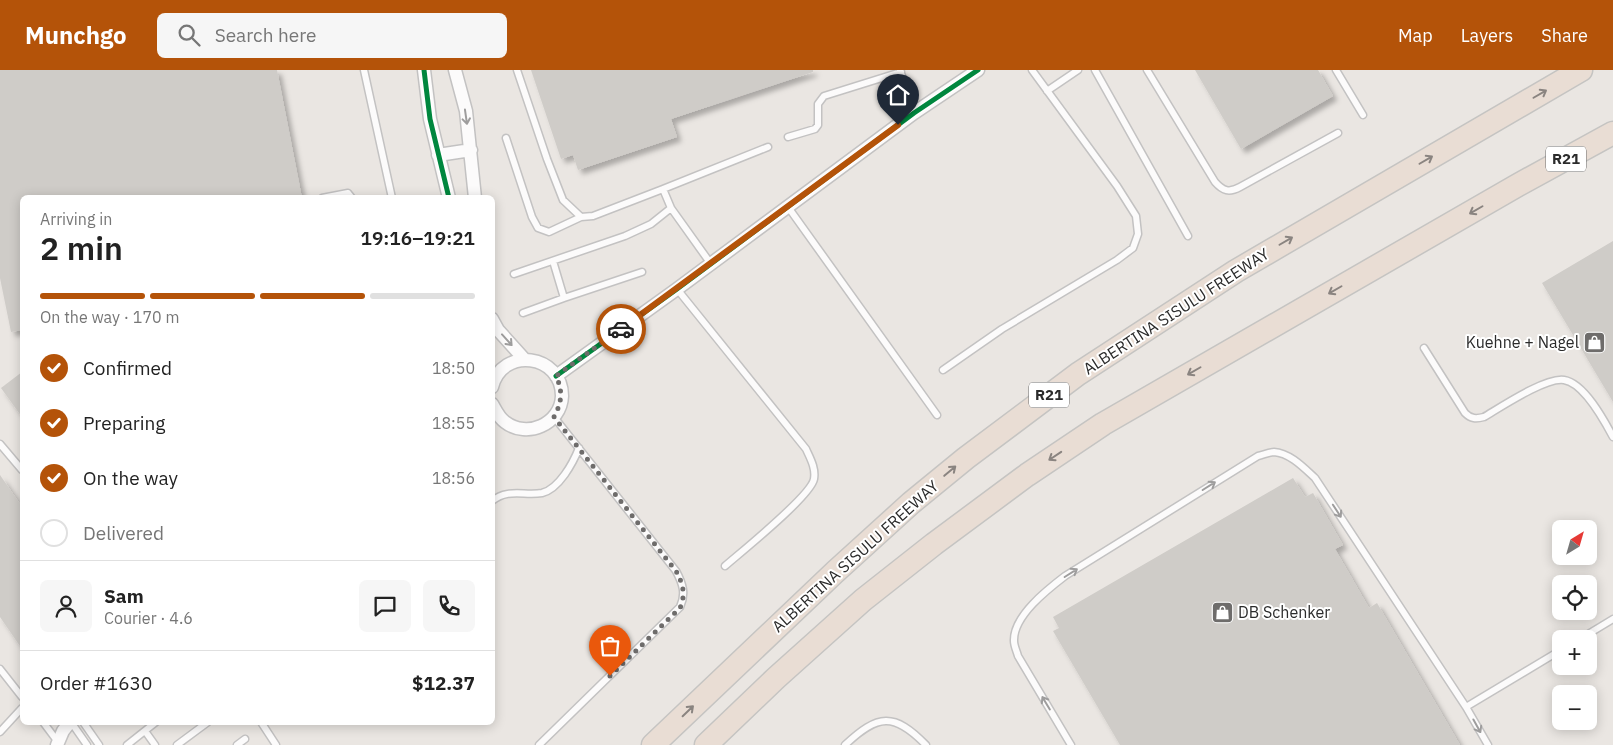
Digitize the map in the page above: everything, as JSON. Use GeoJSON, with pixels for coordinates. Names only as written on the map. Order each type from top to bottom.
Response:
{"type":"FeatureCollection","features":[{"type":"Feature","properties":{"kind":"highway","name":"ALBERTINA SISULU FREEWAY"},"geometry":{"type":"LineString","coordinates":[[653,745],[835,572],[911,503],[966,458],[1078,374],[1236,271],[1581,70]]}},
{"type":"Feature","properties":{"kind":"highway","name":"R21"},"geometry":{"type":"LineString","coordinates":[[706,745],[776,678],[863,600],[1027,475],[1080,439],[1120,414],[1510,190],[1613,133]]}},
{"type":"Feature","properties":{"kind":"street"},"geometry":{"type":"LineString","coordinates":[[424,70],[430,119],[447,195]]}},
{"type":"Feature","properties":{"kind":"street"},"geometry":{"type":"LineString","coordinates":[[455,70],[466,111],[476,195]]}},
{"type":"Feature","properties":{"kind":"street"},"geometry":{"type":"LineString","coordinates":[[556,376],[677,289],[914,113],[978,70]]}},
{"type":"Feature","properties":{"kind":"street"},"geometry":{"type":"LineString","coordinates":[[438,155],[471,150]]}},
{"type":"Feature","properties":{"kind":"street"},"geometry":{"type":"LineString","coordinates":[[495,324],[525,360]]}},
{"type":"Feature","properties":{"kind":"street"},"geometry":{"type":"LineString","coordinates":[[495,378],[506,366],[515,361],[534,360],[550,369],[556,376],[561,386],[562,397],[554,417],[541,427],[525,430],[514,427],[504,422],[495,412]]}},
{"type":"Feature","properties":{"kind":"street"},"geometry":{"type":"LineString","coordinates":[[57,743],[68,725]]}},
{"type":"Feature","properties":{"kind":"lane"},"geometry":{"type":"LineString","coordinates":[[364,70],[391,195]]}},
{"type":"Feature","properties":{"kind":"lane"},"geometry":{"type":"LineString","coordinates":[[517,70],[563,200],[581,217]]}},
{"type":"Feature","properties":{"kind":"lane"},"geometry":{"type":"LineString","coordinates":[[943,370],[1002,329],[1117,260],[1133,248],[1138,234],[1136,216],[1117,186],[1032,70]]}},
{"type":"Feature","properties":{"kind":"lane"},"geometry":{"type":"LineString","coordinates":[[1047,91],[1078,70]]}},
{"type":"Feature","properties":{"kind":"lane"},"geometry":{"type":"LineString","coordinates":[[1095,70],[1188,236]]}},
{"type":"Feature","properties":{"kind":"lane"},"geometry":{"type":"LineString","coordinates":[[1146,70],[1215,182],[1230,192],[1338,133]]}},
{"type":"Feature","properties":{"kind":"lane"},"geometry":{"type":"LineString","coordinates":[[1336,70],[1363,114]]}},
{"type":"Feature","properties":{"kind":"lane"},"geometry":{"type":"LineString","coordinates":[[788,137],[815,129],[818,125],[818,104],[824,96],[900,71],[914,113]]}},
{"type":"Feature","properties":{"kind":"lane"},"geometry":{"type":"LineString","coordinates":[[506,138],[532,217],[538,228],[549,232],[581,217],[593,216],[768,147]]}},
{"type":"Feature","properties":{"kind":"lane"},"geometry":{"type":"LineString","coordinates":[[662,188],[671,208],[711,264]]}},
{"type":"Feature","properties":{"kind":"lane"},"geometry":{"type":"LineString","coordinates":[[338,195],[348,193],[350,195]]}},
{"type":"Feature","properties":{"kind":"lane"},"geometry":{"type":"LineString","coordinates":[[788,207],[937,415]]}},
{"type":"Feature","properties":{"kind":"lane"},"geometry":{"type":"LineString","coordinates":[[514,274],[625,236],[650,224],[671,208]]}},
{"type":"Feature","properties":{"kind":"lane"},"geometry":{"type":"LineString","coordinates":[[553,261],[564,298]]}},
{"type":"Feature","properties":{"kind":"lane"},"geometry":{"type":"LineString","coordinates":[[523,312],[642,272]]}},
{"type":"Feature","properties":{"kind":"lane"},"geometry":{"type":"LineString","coordinates":[[677,289],[806,449],[814,470],[814,480],[799,500],[724,566]]}},
{"type":"Feature","properties":{"kind":"lane"},"geometry":{"type":"LineString","coordinates":[[1424,348],[1470,418],[1484,417],[1546,382],[1563,380],[1572,383],[1580,389],[1613,436]]}},
{"type":"Feature","properties":{"kind":"lane"},"geometry":{"type":"LineString","coordinates":[[539,745],[680,608],[684,599],[681,579],[676,571],[554,417]]}},
{"type":"Feature","properties":{"kind":"lane"},"geometry":{"type":"LineString","coordinates":[[0,444],[20,468]]}},
{"type":"Feature","properties":{"kind":"lane"},"geometry":{"type":"LineString","coordinates":[[495,498],[510,493],[544,492],[554,486],[572,465],[579,448]]}},
{"type":"Feature","properties":{"kind":"lane"},"geometry":{"type":"LineString","coordinates":[[1071,745],[1018,656],[1014,640],[1018,625],[1046,591],[1066,576],[1258,456],[1274,452],[1287,456],[1300,464],[1315,478],[1466,707],[1488,745]]}},
{"type":"Feature","properties":{"kind":"lane"},"geometry":{"type":"LineString","coordinates":[[1595,630],[1613,619]]}},
{"type":"Feature","properties":{"kind":"lane"},"geometry":{"type":"LineString","coordinates":[[1466,707],[1552,655]]}},
{"type":"Feature","properties":{"kind":"lane"},"geometry":{"type":"LineString","coordinates":[[0,669],[20,694]]}},
{"type":"Feature","properties":{"kind":"lane"},"geometry":{"type":"LineString","coordinates":[[0,732],[20,710]]}},
{"type":"Feature","properties":{"kind":"lane"},"geometry":{"type":"LineString","coordinates":[[845,745],[869,725],[881,720],[902,725],[914,732],[926,745]]}},
{"type":"Feature","properties":{"kind":"lane"},"geometry":{"type":"LineString","coordinates":[[45,725],[57,743]]}},
{"type":"Feature","properties":{"kind":"lane"},"geometry":{"type":"LineString","coordinates":[[72,725],[86,745]]}},
{"type":"Feature","properties":{"kind":"lane"},"geometry":{"type":"LineString","coordinates":[[85,725],[99,745]]}},
{"type":"Feature","properties":{"kind":"lane"},"geometry":{"type":"LineString","coordinates":[[127,745],[152,725]]}},
{"type":"Feature","properties":{"kind":"lane"},"geometry":{"type":"LineString","coordinates":[[177,745],[204,725]]}},
{"type":"Feature","properties":{"kind":"lane"},"geometry":{"type":"LineString","coordinates":[[263,725],[276,745]]}},
{"type":"Feature","properties":{"kind":"lane"},"geometry":{"type":"LineString","coordinates":[[145,731],[155,745]]}},
{"type":"Feature","properties":{"kind":"lane"},"geometry":{"type":"LineString","coordinates":[[237,745],[245,739]]}},
{"type":"Feature","properties":{"kind":"building"},"geometry":{"type":"Polygon","coordinates":[[[0,70],[277,70],[301,195],[20,195],[20,330],[11,332],[0,278],[0,70]]]}},
{"type":"Feature","properties":{"kind":"building"},"geometry":{"type":"Polygon","coordinates":[[[531,70],[813,70],[813,72],[671,119],[677,137],[578,170],[573,155],[561,159],[531,70]]]}},
{"type":"Feature","properties":{"kind":"building"},"geometry":{"type":"Polygon","coordinates":[[[1195,70],[1318,70],[1333,96],[1241,149],[1195,70]]]}},
{"type":"Feature","properties":{"kind":"building","name":"Kuehne + Nagel"},"geometry":{"type":"Polygon","coordinates":[[[1613,241],[1613,402],[1542,283],[1613,241]]]}},
{"type":"Feature","properties":{"kind":"building"},"geometry":{"type":"Polygon","coordinates":[[[20,374],[20,414],[1,388],[20,374]]]}},
{"type":"Feature","properties":{"kind":"building"},"geometry":{"type":"Polygon","coordinates":[[[0,475],[20,504],[20,646],[0,617],[0,475]]]}},
{"type":"Feature","properties":{"kind":"building","name":"DB Schenker"},"geometry":{"type":"Polygon","coordinates":[[[1293,478],[1305,497],[1313,493],[1343,545],[1335,549],[1369,608],[1377,603],[1460,745],[1120,745],[1053,631],[1059,628],[1053,617],[1293,478]]]}},
{"type":"Feature","properties":{"kind":"cycle path"},"geometry":{"type":"LineString","coordinates":[[424,70],[430,119],[448,195]]}},
{"type":"Feature","properties":{"kind":"cycle path"},"geometry":{"type":"LineString","coordinates":[[556,376],[677,289],[914,113],[978,70]]}},
{"type":"Feature","properties":{"kind":"way so far"},"geometry":{"type":"LineString","coordinates":[[610,676],[680,608],[684,599],[681,579],[676,571],[554,417],[562,397],[561,386],[556,376],[621,329]]}},
{"type":"Feature","properties":{"kind":"place","name":"Kuehne + Nagel"},"geometry":{"type":"Point","coordinates":[1595,342]}},
{"type":"Feature","properties":{"kind":"place","name":"DB Schenker"},"geometry":{"type":"Point","coordinates":[1222,612]}},
{"type":"Feature","properties":{"kind":"route"},"geometry":{"type":"LineString","coordinates":[[621,329],[898,125]]}}]}
